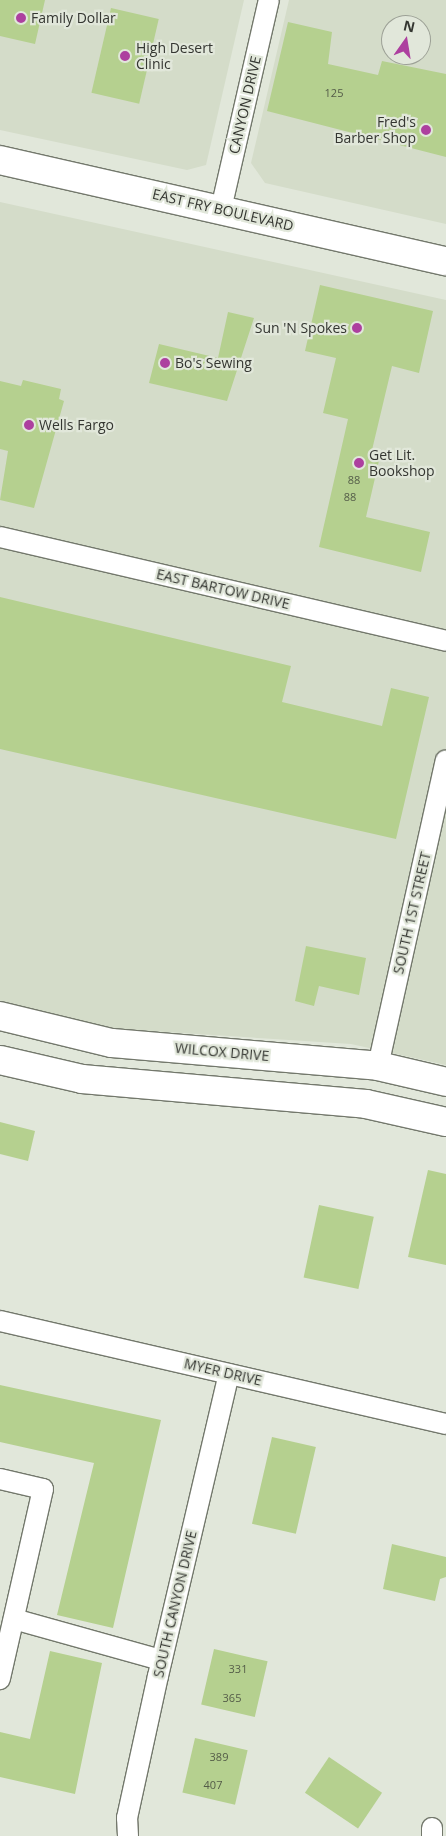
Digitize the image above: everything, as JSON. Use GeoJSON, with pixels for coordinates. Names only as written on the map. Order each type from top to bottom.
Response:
{"type":"FeatureCollection","features":[{"type":"Feature","properties":{"kind":"street","name":"CANYON DRIVE"},"geometry":{"type":"LineString","coordinates":[[221,209],[269,0]]}},
{"type":"Feature","properties":{"kind":"street","name":"EAST FRY BOULEVARD"},"geometry":{"type":"LineString","coordinates":[[0,160],[446,261]]}},
{"type":"Feature","properties":{"kind":"street","name":"EAST BARTOW DRIVE"},"geometry":{"type":"LineString","coordinates":[[0,537],[446,642]]}},
{"type":"Feature","properties":{"kind":"street","name":"SOUTH 1ST STREET"},"geometry":{"type":"LineString","coordinates":[[378,1066],[446,760]]}},
{"type":"Feature","properties":{"kind":"street","name":"WILCOX DRIVE"},"geometry":{"type":"LineString","coordinates":[[0,1016],[112,1043],[378,1066],[446,1082]]}},
{"type":"Feature","properties":{"kind":"street"},"geometry":{"type":"LineString","coordinates":[[0,1060],[82,1079],[366,1104],[446,1122]]}},
{"type":"Feature","properties":{"kind":"street","name":"MYER DRIVE"},"geometry":{"type":"LineString","coordinates":[[0,1321],[446,1424]]}},
{"type":"Feature","properties":{"kind":"street","name":"SOUTH CANYON DRIVE"},"geometry":{"type":"LineString","coordinates":[[128,1836],[127,1818],[161,1660],[229,1374]]}},
{"type":"Feature","properties":{"kind":"street"},"geometry":{"type":"LineString","coordinates":[[0,1479],[43,1489],[0,1679]]}},
{"type":"Feature","properties":{"kind":"street"},"geometry":{"type":"LineString","coordinates":[[14,1619],[161,1660]]}},
{"type":"Feature","properties":{"kind":"shaded area"},"geometry":{"type":"Polygon","coordinates":[[[0,0],[244,0],[206,165],[187,170],[0,130],[0,0]]]}},
{"type":"Feature","properties":{"kind":"shaded area"},"geometry":{"type":"Polygon","coordinates":[[[289,0],[446,0],[446,224],[265,183],[251,163],[289,0]]]}},
{"type":"Feature","properties":{"kind":"shaded area"},"geometry":{"type":"Polygon","coordinates":[[[0,202],[446,300],[446,1065],[351,1044],[103,1028],[0,1003],[0,202]]]}},
{"type":"Feature","properties":{"kind":"building","name":"Family Dollar"},"geometry":{"type":"Polygon","coordinates":[[[0,0],[45,0],[35,44],[0,36],[0,0]]]}},
{"type":"Feature","properties":{"kind":"building","name":"High Desert Clinic"},"geometry":{"type":"Polygon","coordinates":[[[111,8],[159,19],[139,104],[91,93],[111,8]]]}},
{"type":"Feature","properties":{"kind":"building"},"geometry":{"type":"Polygon","coordinates":[[[288,22],[332,32],[328,64],[378,75],[381,64],[402,65],[446,74],[446,157],[267,111],[288,22]]]}},
{"type":"Feature","properties":{"kind":"building"},"geometry":{"type":"Polygon","coordinates":[[[320,285],[433,311],[419,373],[392,366],[372,450],[381,452],[366,517],[430,532],[421,572],[319,547],[348,419],[323,413],[336,358],[305,351],[320,285]]]}},
{"type":"Feature","properties":{"kind":"building"},"geometry":{"type":"Polygon","coordinates":[[[228,312],[254,318],[227,401],[149,383],[159,344],[218,358],[228,312]]]}},
{"type":"Feature","properties":{"kind":"building","name":"Wells Fargo"},"geometry":{"type":"Polygon","coordinates":[[[23,380],[61,389],[59,399],[64,401],[34,508],[0,500],[8,451],[0,449],[0,381],[21,386],[23,380]]]}},
{"type":"Feature","properties":{"kind":"building"},"geometry":{"type":"Polygon","coordinates":[[[0,597],[291,666],[282,702],[382,726],[391,688],[429,697],[396,839],[0,749],[0,597]]]}},
{"type":"Feature","properties":{"kind":"building"},"geometry":{"type":"Polygon","coordinates":[[[306,946],[366,958],[359,995],[319,986],[314,1006],[295,1001],[306,946]]]}},
{"type":"Feature","properties":{"kind":"building"},"geometry":{"type":"Polygon","coordinates":[[[0,1122],[35,1131],[28,1161],[0,1154],[0,1122]]]}},
{"type":"Feature","properties":{"kind":"building"},"geometry":{"type":"Polygon","coordinates":[[[428,1170],[446,1174],[446,1265],[408,1257],[428,1170]]]}},
{"type":"Feature","properties":{"kind":"building"},"geometry":{"type":"Polygon","coordinates":[[[319,1205],[374,1217],[358,1289],[304,1277],[319,1205]]]}},
{"type":"Feature","properties":{"kind":"building"},"geometry":{"type":"Polygon","coordinates":[[[0,1385],[161,1420],[113,1628],[57,1615],[94,1463],[0,1442],[0,1385]]]}},
{"type":"Feature","properties":{"kind":"building"},"geometry":{"type":"Polygon","coordinates":[[[272,1437],[316,1447],[296,1534],[252,1524],[272,1437]]]}},
{"type":"Feature","properties":{"kind":"building"},"geometry":{"type":"Polygon","coordinates":[[[392,1544],[446,1557],[446,1577],[440,1579],[435,1601],[383,1589],[392,1544]]]}},
{"type":"Feature","properties":{"kind":"building"},"geometry":{"type":"Polygon","coordinates":[[[214,1649],[268,1661],[255,1717],[201,1705],[214,1649]]]}},
{"type":"Feature","properties":{"kind":"building"},"geometry":{"type":"Polygon","coordinates":[[[50,1651],[102,1663],[75,1794],[0,1777],[0,1732],[30,1739],[50,1651]]]}},
{"type":"Feature","properties":{"kind":"building"},"geometry":{"type":"Polygon","coordinates":[[[195,1738],[248,1750],[235,1805],[182,1793],[195,1738]]]}},
{"type":"Feature","properties":{"kind":"building"},"geometry":{"type":"Polygon","coordinates":[[[329,1757],[382,1793],[358,1828],[305,1793],[329,1757]]]}},
{"type":"Feature","properties":{"kind":"place","name":"Family Dollar"},"geometry":{"type":"Point","coordinates":[21,18]}},
{"type":"Feature","properties":{"kind":"place","name":"High Desert Clinic"},"geometry":{"type":"Point","coordinates":[125,56]}},
{"type":"Feature","properties":{"kind":"place","name":"Fred's Barber Shop"},"geometry":{"type":"Point","coordinates":[426,130]}},
{"type":"Feature","properties":{"kind":"place","name":"Sun 'N Spokes"},"geometry":{"type":"Point","coordinates":[357,328]}},
{"type":"Feature","properties":{"kind":"place","name":"Bo's Sewing"},"geometry":{"type":"Point","coordinates":[165,363]}},
{"type":"Feature","properties":{"kind":"place","name":"Wells Fargo"},"geometry":{"type":"Point","coordinates":[29,425]}},
{"type":"Feature","properties":{"kind":"place","name":"Get Lit. Bookshop"},"geometry":{"type":"Point","coordinates":[359,463]}}]}
